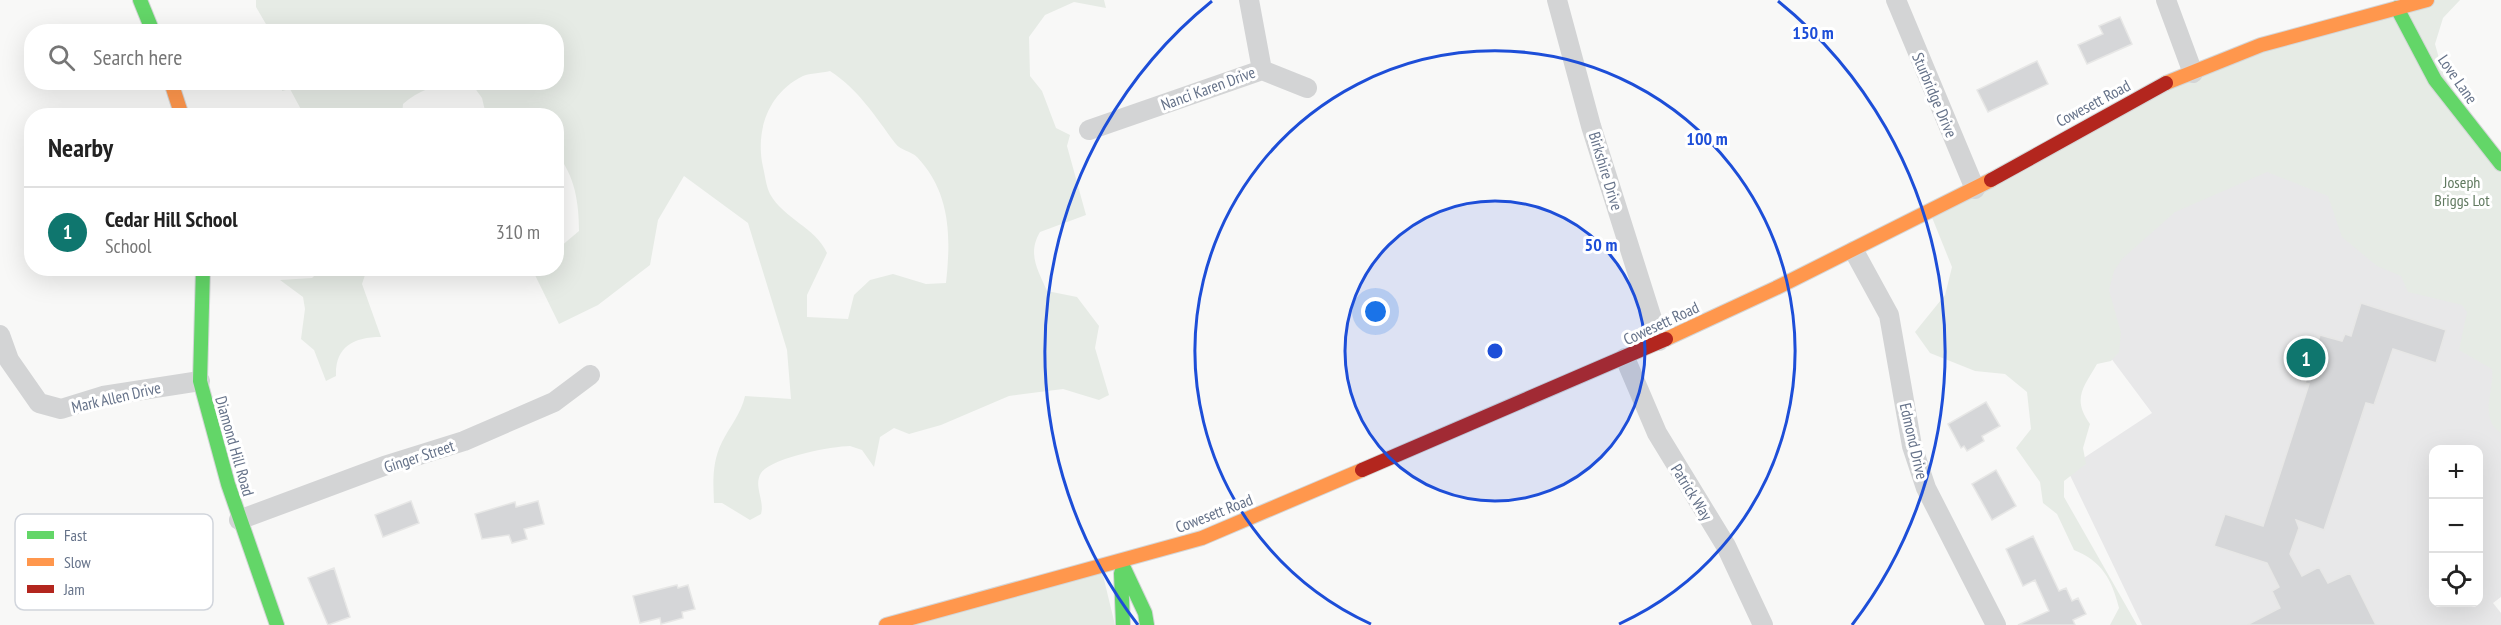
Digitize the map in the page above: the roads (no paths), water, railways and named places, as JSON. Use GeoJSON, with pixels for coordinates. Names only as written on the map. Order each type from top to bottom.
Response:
{"type":"FeatureCollection","features":[{"type":"Feature","properties":{"kind":"main road"},"geometry":{"type":"LineString","coordinates":[[140,0],[150,24]]}},
{"type":"Feature","properties":{"kind":"main road","name":"Cowesett Road"},"geometry":{"type":"LineString","coordinates":[[886,625],[973,599],[1121,562],[1202,538],[1625,358],[1854,251],[1975,189],[2061,139],[2174,79],[2261,45],[2427,0]]}},
{"type":"Feature","properties":{"kind":"main road","name":"Love Lane"},"geometry":{"type":"LineString","coordinates":[[2397,8],[2434,81],[2501,164]]}},
{"type":"Feature","properties":{"kind":"main road"},"geometry":{"type":"LineString","coordinates":[[174,90],[179,108]]}},
{"type":"Feature","properties":{"kind":"main road","name":"Diamond Hill Road"},"geometry":{"type":"LineString","coordinates":[[203,276],[200,381],[239,520],[277,625]]}},
{"type":"Feature","properties":{"kind":"main road"},"geometry":{"type":"LineString","coordinates":[[1121,562],[1123,625]]}},
{"type":"Feature","properties":{"kind":"main road"},"geometry":{"type":"LineString","coordinates":[[1121,562],[1144,612],[1147,625]]}},
{"type":"Feature","properties":{"kind":"street","name":"Nanci Karen Drive"},"geometry":{"type":"LineString","coordinates":[[1089,130],[1262,70],[1249,0]]}},
{"type":"Feature","properties":{"kind":"street","name":"Birkshire Drive"},"geometry":{"type":"LineString","coordinates":[[1557,0],[1591,126],[1659,341]]}},
{"type":"Feature","properties":{"kind":"street","name":"Sturbridge Drive"},"geometry":{"type":"LineString","coordinates":[[1896,0],[1975,189]]}},
{"type":"Feature","properties":{"kind":"street"},"geometry":{"type":"LineString","coordinates":[[2166,0],[2193,73]]}},
{"type":"Feature","properties":{"kind":"street"},"geometry":{"type":"LineString","coordinates":[[1262,70],[1307,88]]}},
{"type":"Feature","properties":{"kind":"street","name":"Edmond Drive"},"geometry":{"type":"LineString","coordinates":[[1854,251],[1889,315],[1912,446],[1926,488],[1996,625]]}},
{"type":"Feature","properties":{"kind":"street","name":"Mark Allen Drive"},"geometry":{"type":"LineString","coordinates":[[0,335],[9,360],[32,395],[39,403],[61,410],[103,396],[200,381]]}},
{"type":"Feature","properties":{"kind":"street","name":"Patrick Way"},"geometry":{"type":"LineString","coordinates":[[1625,358],[1657,434],[1726,546],[1763,625]]}},
{"type":"Feature","properties":{"kind":"street","name":"Ginger Street"},"geometry":{"type":"LineString","coordinates":[[239,520],[384,466],[464,441],[554,402],[590,375]]}},
{"type":"Feature","properties":{"kind":"place","name":"Cedar Hill School"},"geometry":{"type":"Point","coordinates":[2306,358]}},
{"type":"Feature","properties":{"kind":"park label","name":"Joseph Briggs Lot"},"geometry":{"type":"Point","coordinates":[2462,191]}}]}
